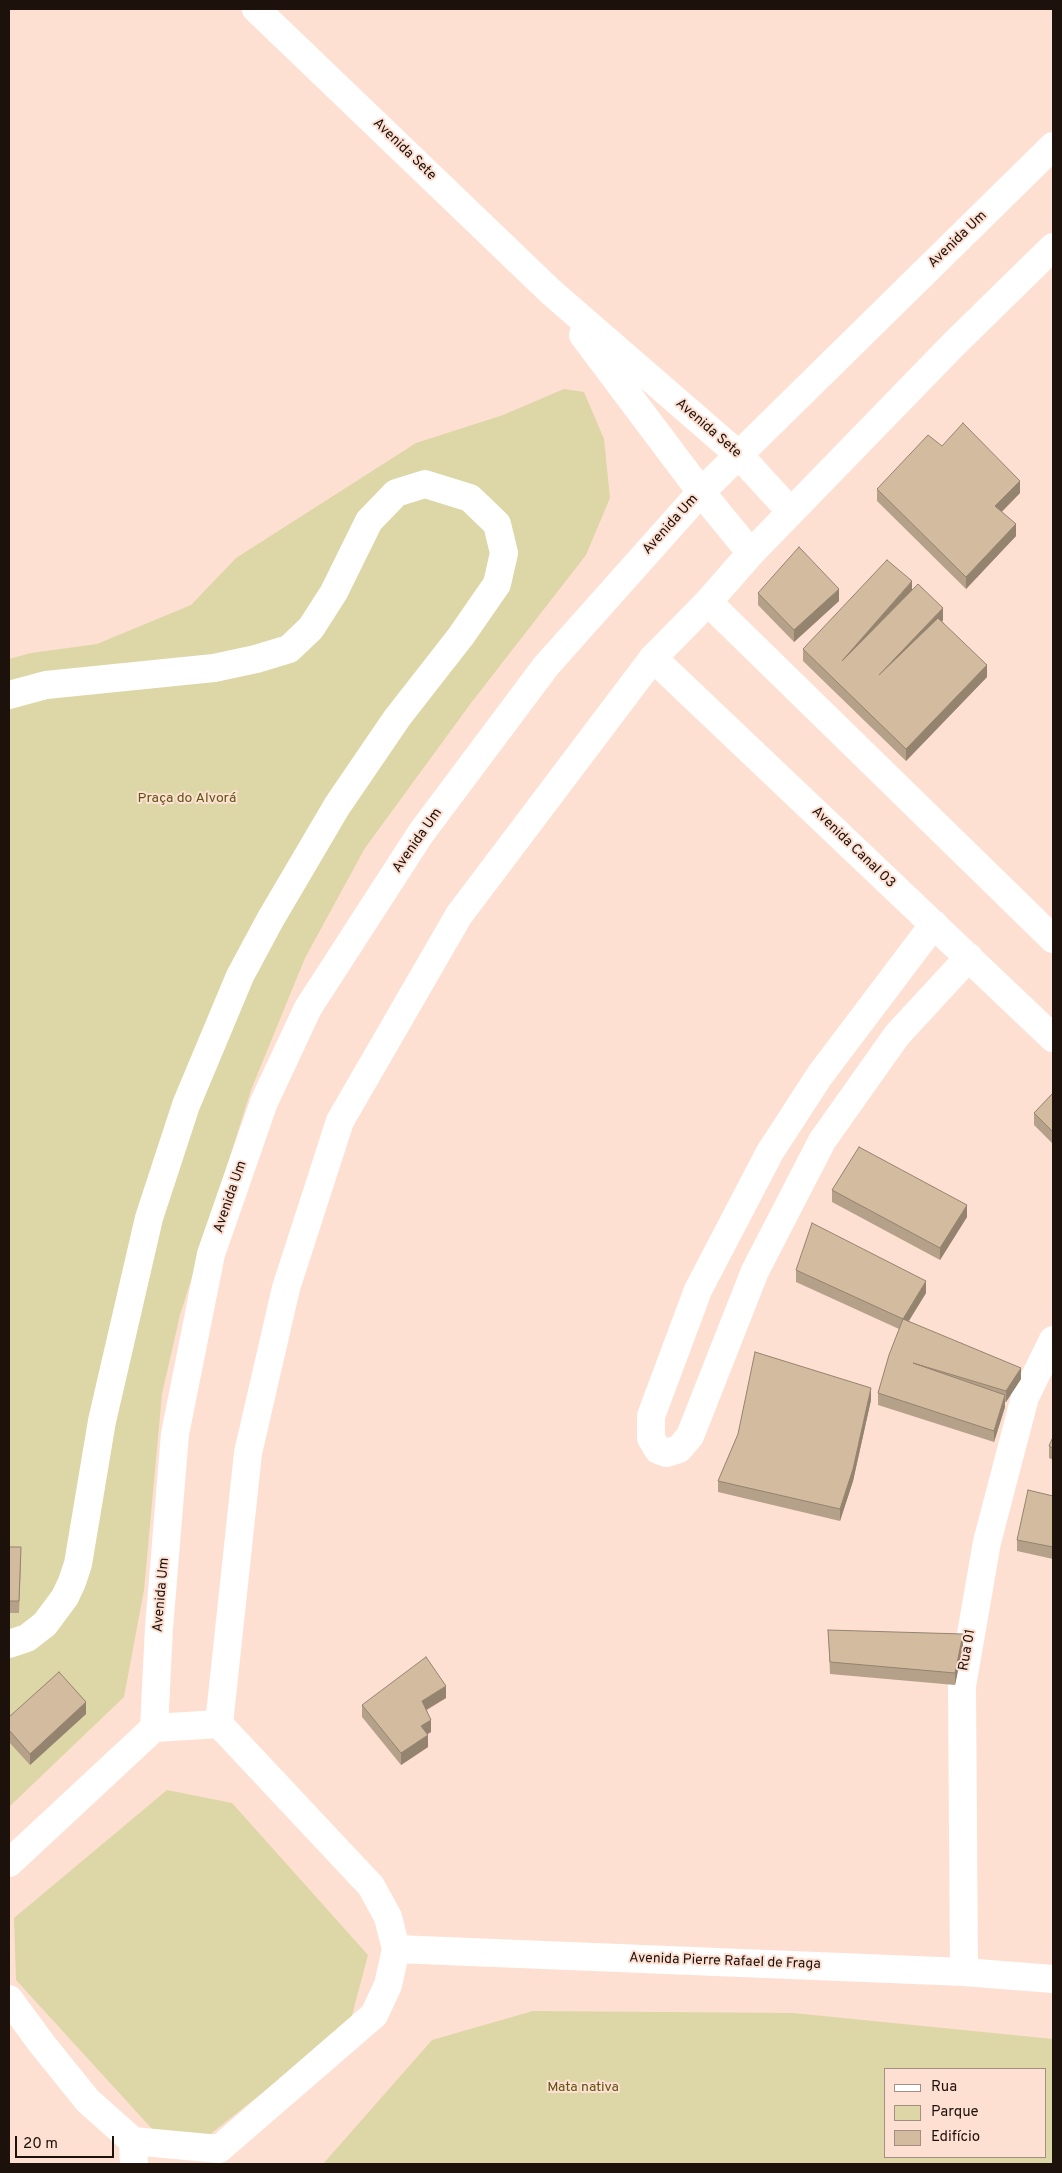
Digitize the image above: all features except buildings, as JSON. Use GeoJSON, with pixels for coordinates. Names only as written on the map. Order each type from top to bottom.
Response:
{"type":"FeatureCollection","features":[{"type":"Feature","properties":{"kind":"street","name":"Avenida Sete"},"geometry":{"type":"LineString","coordinates":[[256,9],[551,292],[739,455],[791,512]]}},
{"type":"Feature","properties":{"kind":"street","name":"Avenida Um"},"geometry":{"type":"LineString","coordinates":[[154,1728],[159,1628],[175,1434],[211,1254],[264,1102],[308,1008],[421,833],[546,666],[701,492],[1053,146]]}},
{"type":"Feature","properties":{"kind":"street"},"geometry":{"type":"LineString","coordinates":[[9,1999],[88,2101],[134,2152],[219,2157],[374,2014],[388,1985],[396,1948],[388,1917],[371,1886],[219,1724],[248,1453],[286,1288],[340,1121],[460,915],[653,658],[708,602],[751,553],[952,345],[1053,247]]}},
{"type":"Feature","properties":{"kind":"street","name":"Avenida Sete"},"geometry":{"type":"LineString","coordinates":[[551,292],[701,492],[751,553]]}},
{"type":"Feature","properties":{"kind":"street"},"geometry":{"type":"LineString","coordinates":[[9,695],[46,685],[214,668],[256,659],[289,649],[311,628],[334,592],[369,521],[396,493],[425,484],[470,498],[497,524],[504,553],[497,584],[461,636],[397,718],[337,806],[270,920],[240,976],[186,1105],[149,1218],[102,1421],[78,1564],[72,1582],[65,1597],[45,1624],[27,1638],[9,1644]]}},
{"type":"Feature","properties":{"kind":"street"},"geometry":{"type":"LineString","coordinates":[[708,602],[1053,939]]}},
{"type":"Feature","properties":{"kind":"street","name":"Avenida Canal 03"},"geometry":{"type":"LineString","coordinates":[[653,658],[1053,1038]]}},
{"type":"Feature","properties":{"kind":"street"},"geometry":{"type":"LineString","coordinates":[[934,924],[820,1075],[770,1152],[698,1290],[651,1416],[651,1438],[658,1450],[666,1453],[679,1449],[690,1436],[755,1271],[822,1141],[897,1035],[969,957]]}},
{"type":"Feature","properties":{"kind":"street","name":"Rua 01"},"geometry":{"type":"LineString","coordinates":[[964,1972],[962,1686],[989,1532],[1026,1397],[1053,1340]]}},
{"type":"Feature","properties":{"kind":"street"},"geometry":{"type":"LineString","coordinates":[[9,1863],[154,1728],[219,1724]]}},
{"type":"Feature","properties":{"kind":"street","name":"Avenida Pierre Rafael de Fraga"},"geometry":{"type":"LineString","coordinates":[[396,1948],[964,1972],[1053,1979]]}},
{"type":"Feature","properties":{"kind":"green space","name":"Praça do Alvorá"},"geometry":{"type":"Polygon","coordinates":[[[564,389],[584,392],[604,439],[610,498],[586,555],[471,703],[365,848],[305,958],[251,1090],[180,1315],[162,1394],[144,1590],[124,1697],[9,1807],[9,659],[31,653],[97,644],[191,605],[236,558],[416,443],[503,415],[564,389]]]}},
{"type":"Feature","properties":{"kind":"green space"},"geometry":{"type":"Polygon","coordinates":[[[167,1790],[232,1803],[368,1955],[350,2023],[203,2140],[153,2130],[16,1980],[14,1918],[167,1790]]]}},
{"type":"Feature","properties":{"kind":"green space","name":"Mata nativa"},"geometry":{"type":"Polygon","coordinates":[[[533,2011],[793,2013],[1053,2039],[1053,2164],[323,2164],[432,2040],[533,2011]]]}}]}
